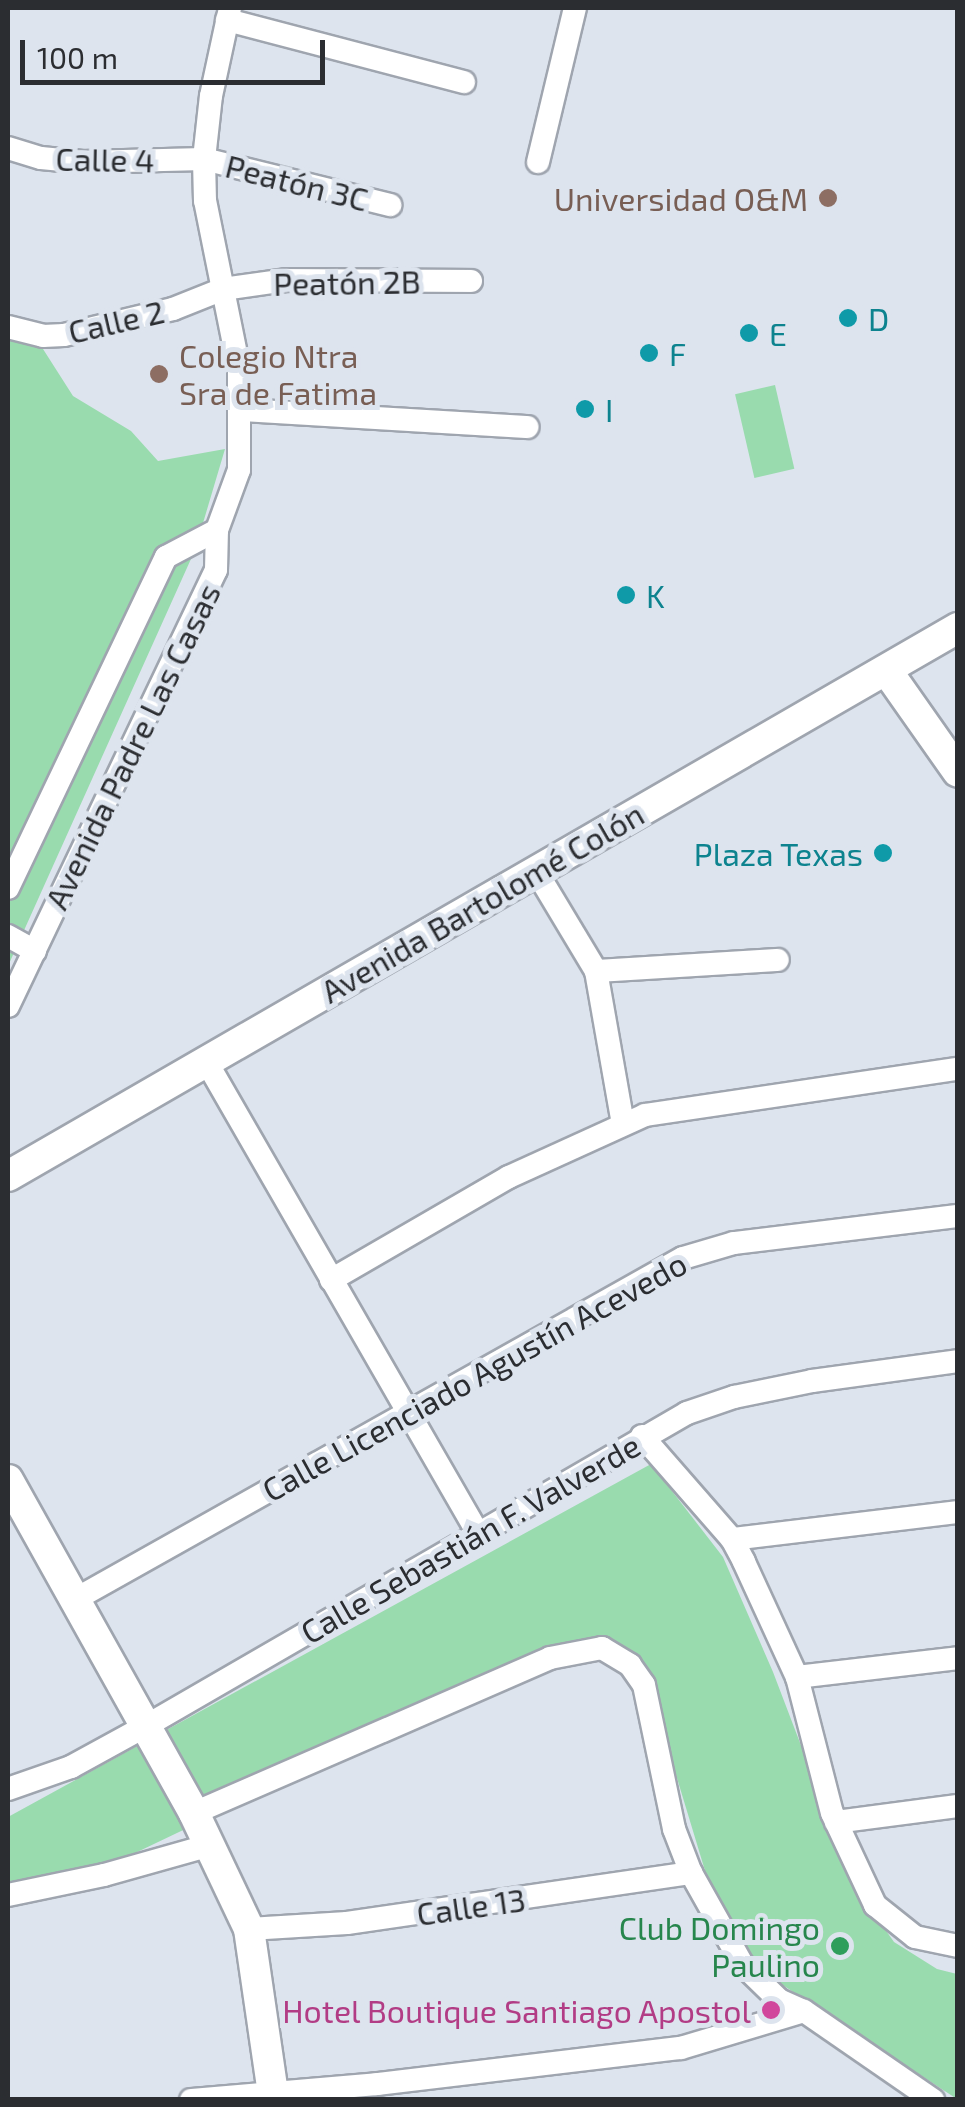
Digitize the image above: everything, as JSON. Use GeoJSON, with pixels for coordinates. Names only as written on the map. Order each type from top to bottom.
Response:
{"type":"FeatureCollection","features":[{"type":"Feature","properties":{"kind":"main road","name":"Avenida Bartolomé Colón"},"geometry":{"type":"LineString","coordinates":[[10,1173],[958,628]]}},
{"type":"Feature","properties":{"kind":"main road"},"geometry":{"type":"LineString","coordinates":[[887,671],[958,772]]}},
{"type":"Feature","properties":{"kind":"main road"},"geometry":{"type":"LineString","coordinates":[[8,1480],[211,1844],[249,1928],[273,2094]]}},
{"type":"Feature","properties":{"kind":"street"},"geometry":{"type":"LineString","coordinates":[[538,162],[576,8]]}},
{"type":"Feature","properties":{"kind":"street"},"geometry":{"type":"LineString","coordinates":[[228,14],[464,82]]}},
{"type":"Feature","properties":{"kind":"street","name":"Avenida Padre Las Casas"},"geometry":{"type":"LineString","coordinates":[[8,1006],[216,570],[217,530],[238,470],[242,410],[205,201],[204,159],[211,96],[228,14]]}},
{"type":"Feature","properties":{"kind":"street","name":"Calle 4"},"geometry":{"type":"LineString","coordinates":[[8,148],[41,158],[83,162],[204,159]]}},
{"type":"Feature","properties":{"kind":"street","name":"Peatón 3C"},"geometry":{"type":"LineString","coordinates":[[204,159],[390,205]]}},
{"type":"Feature","properties":{"kind":"street","name":"Peatón 2B"},"geometry":{"type":"LineString","coordinates":[[223,289],[334,277],[471,281]]}},
{"type":"Feature","properties":{"kind":"street","name":"Calle 2"},"geometry":{"type":"LineString","coordinates":[[8,327],[43,336],[64,335],[138,320],[223,289]]}},
{"type":"Feature","properties":{"kind":"street"},"geometry":{"type":"LineString","coordinates":[[242,410],[527,427]]}},
{"type":"Feature","properties":{"kind":"street"},"geometry":{"type":"LineString","coordinates":[[8,888],[166,557],[217,530]]}},
{"type":"Feature","properties":{"kind":"street"},"geometry":{"type":"LineString","coordinates":[[536,871],[596,972],[607,1011],[623,1124]]}},
{"type":"Feature","properties":{"kind":"street"},"geometry":{"type":"LineString","coordinates":[[8,936],[35,950]]}},
{"type":"Feature","properties":{"kind":"street"},"geometry":{"type":"LineString","coordinates":[[596,972],[778,960]]}},
{"type":"Feature","properties":{"kind":"street"},"geometry":{"type":"LineString","coordinates":[[206,1061],[479,1535]]}},
{"type":"Feature","properties":{"kind":"street"},"geometry":{"type":"LineString","coordinates":[[331,1280],[509,1176],[623,1124],[688,1106],[958,1069]]}},
{"type":"Feature","properties":{"kind":"street","name":"Calle Licenciado Agustín Acevedo"},"geometry":{"type":"LineString","coordinates":[[74,1600],[659,1269],[734,1243],[958,1216]]}},
{"type":"Feature","properties":{"kind":"street","name":"Calle Sebastián F. Valverde"},"geometry":{"type":"LineString","coordinates":[[8,1789],[71,1766],[146,1726],[479,1535],[642,1436],[687,1414],[734,1397],[812,1381],[958,1361]]}},
{"type":"Feature","properties":{"kind":"street"},"geometry":{"type":"LineString","coordinates":[[642,1436],[732,1539],[798,1677],[836,1822],[860,1878],[887,1919],[914,1937],[958,1946]]}},
{"type":"Feature","properties":{"kind":"street"},"geometry":{"type":"LineString","coordinates":[[732,1539],[958,1512]]}},
{"type":"Feature","properties":{"kind":"street"},"geometry":{"type":"LineString","coordinates":[[194,1813],[550,1658],[602,1648],[630,1665],[644,1685],[674,1829],[691,1873],[742,1964],[779,2000],[804,2011],[933,2100]]}},
{"type":"Feature","properties":{"kind":"street"},"geometry":{"type":"LineString","coordinates":[[798,1677],[958,1658]]}},
{"type":"Feature","properties":{"kind":"street"},"geometry":{"type":"LineString","coordinates":[[836,1822],[958,1806]]}},
{"type":"Feature","properties":{"kind":"street"},"geometry":{"type":"LineString","coordinates":[[8,1895],[104,1875],[211,1844]]}},
{"type":"Feature","properties":{"kind":"street","name":"Calle 13"},"geometry":{"type":"LineString","coordinates":[[249,1928],[347,1923],[691,1873]]}},
{"type":"Feature","properties":{"kind":"street"},"geometry":{"type":"LineString","coordinates":[[192,2100],[377,2084],[681,2048],[804,2011]]}},
{"type":"Feature","properties":{"kind":"green space"},"geometry":{"type":"Polygon","coordinates":[[[8,334],[43,349],[73,396],[131,431],[158,461],[225,449],[195,550],[8,966],[8,334]]]}},
{"type":"Feature","properties":{"kind":"green space"},"geometry":{"type":"Polygon","coordinates":[[[775,385],[794,469],[754,478],[735,394],[775,385]]]}},
{"type":"Feature","properties":{"kind":"green space"},"geometry":{"type":"Polygon","coordinates":[[[651,1464],[723,1557],[773,1672],[855,1887],[894,1942],[937,1969],[957,1974],[957,2099],[729,1950],[657,1712],[630,1663],[566,1647],[133,1854],[8,1889],[8,1817],[651,1464]]]}},
{"type":"Feature","properties":{"kind":"place","name":"Universidad O&M"},"geometry":{"type":"Point","coordinates":[828,198]}},
{"type":"Feature","properties":{"kind":"place","name":"D"},"geometry":{"type":"Point","coordinates":[848,318]}},
{"type":"Feature","properties":{"kind":"place","name":"E"},"geometry":{"type":"Point","coordinates":[749,333]}},
{"type":"Feature","properties":{"kind":"place","name":"F"},"geometry":{"type":"Point","coordinates":[649,353]}},
{"type":"Feature","properties":{"kind":"place","name":"Colegio Ntra Sra de Fatima"},"geometry":{"type":"Point","coordinates":[159,374]}},
{"type":"Feature","properties":{"kind":"place","name":"I"},"geometry":{"type":"Point","coordinates":[585,409]}},
{"type":"Feature","properties":{"kind":"place","name":"K"},"geometry":{"type":"Point","coordinates":[626,595]}},
{"type":"Feature","properties":{"kind":"place","name":"Plaza Texas"},"geometry":{"type":"Point","coordinates":[883,853]}},
{"type":"Feature","properties":{"kind":"place","name":"Club Domingo Paulino"},"geometry":{"type":"Point","coordinates":[840,1946]}},
{"type":"Feature","properties":{"kind":"place","name":"Hotel Boutique Santiago Apostol"},"geometry":{"type":"Point","coordinates":[771,2010]}}]}
